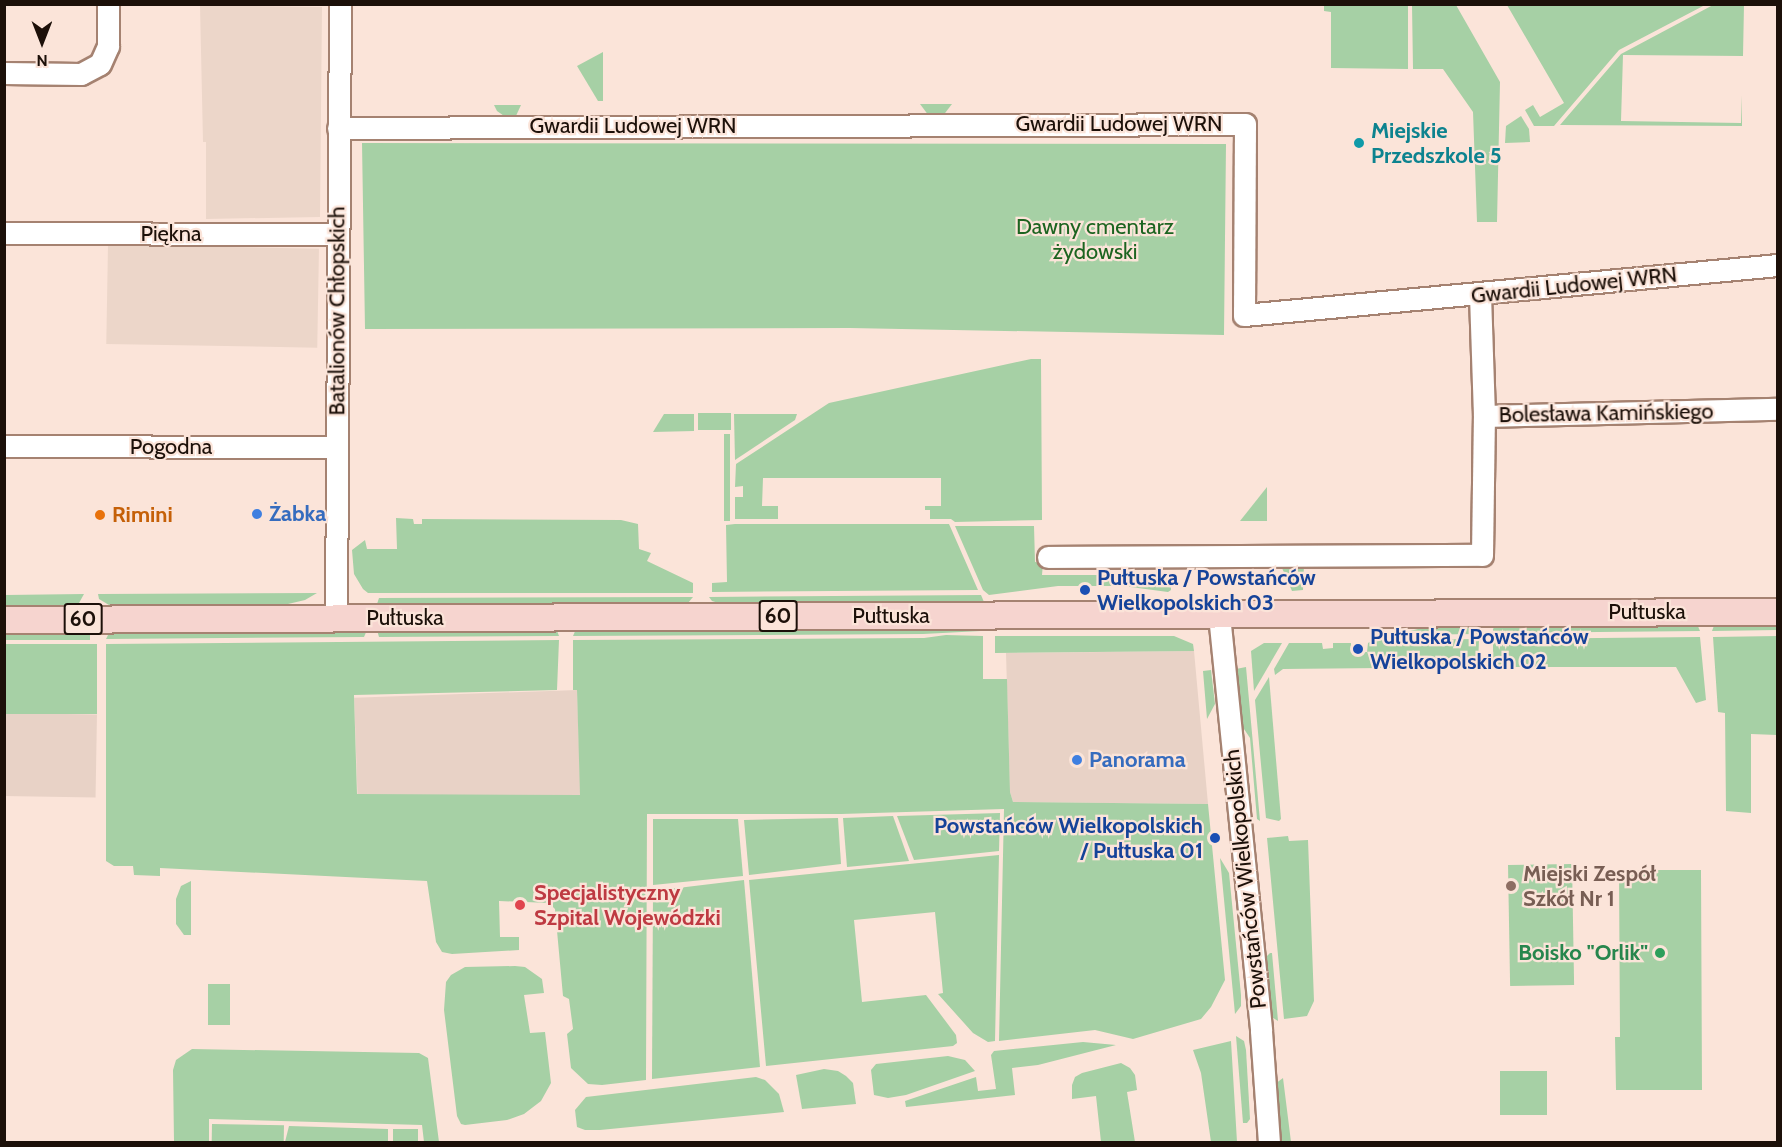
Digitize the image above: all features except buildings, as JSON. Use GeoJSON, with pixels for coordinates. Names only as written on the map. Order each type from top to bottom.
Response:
{"type":"FeatureCollection","features":[{"type":"Feature","properties":{"kind":"main road","name":"Pułtuska"},"geometry":{"type":"LineString","coordinates":[[4,620],[1778,612]]}},
{"type":"Feature","properties":{"kind":"street"},"geometry":{"type":"LineString","coordinates":[[4,73],[81,74],[100,64],[108,46],[108,4]]}},
{"type":"Feature","properties":{"kind":"street","name":"Batalionów Chłopskich"},"geometry":{"type":"LineString","coordinates":[[336,618],[340,4]]}},
{"type":"Feature","properties":{"kind":"street","name":"Gwardii Ludowej WRN"},"geometry":{"type":"LineString","coordinates":[[338,128],[1245,124],[1244,315],[1480,295],[1778,265]]}},
{"type":"Feature","properties":{"kind":"street","name":"Piękna"},"geometry":{"type":"LineString","coordinates":[[4,233],[337,234]]}},
{"type":"Feature","properties":{"kind":"street","name":"Bolesława Kamińskiego"},"geometry":{"type":"LineString","coordinates":[[1480,295],[1484,416],[1778,409]]}},
{"type":"Feature","properties":{"kind":"street"},"geometry":{"type":"LineString","coordinates":[[1048,557],[1482,555],[1484,416]]}},
{"type":"Feature","properties":{"kind":"street","name":"Pogodna"},"geometry":{"type":"LineString","coordinates":[[4,446],[337,447]]}},
{"type":"Feature","properties":{"kind":"street","name":"Powstańców Wielkopolskich"},"geometry":{"type":"LineString","coordinates":[[1219,615],[1262,1031],[1269,1143]]}},
{"type":"Feature","properties":{"kind":"shaded area"},"geometry":{"type":"Polygon","coordinates":[[[200,5],[322,7],[320,217],[206,219],[206,142],[203,142],[200,5]]]}},
{"type":"Feature","properties":{"kind":"shaded area"},"geometry":{"type":"Polygon","coordinates":[[[108,245],[319,249],[317,348],[106,344],[108,245]]]}},
{"type":"Feature","properties":{"kind":"shaded area"},"geometry":{"type":"Polygon","coordinates":[[[1194,651],[1208,804],[1013,802],[1010,792],[1006,653],[1194,651]]]}},
{"type":"Feature","properties":{"kind":"shaded area"},"geometry":{"type":"Polygon","coordinates":[[[577,690],[581,795],[358,803],[354,698],[577,690]]]}},
{"type":"Feature","properties":{"kind":"shaded area"},"geometry":{"type":"Polygon","coordinates":[[[5,713],[97,715],[96,798],[4,796],[5,713]]]}},
{"type":"Feature","properties":{"kind":"green space"},"geometry":{"type":"Polygon","coordinates":[[[1324,5],[1408,5],[1408,69],[1331,68],[1331,12],[1324,11],[1324,5]]]}},
{"type":"Feature","properties":{"kind":"green space"},"geometry":{"type":"Polygon","coordinates":[[[1412,5],[1456,5],[1500,82],[1497,222],[1477,222],[1473,112],[1443,69],[1413,69],[1412,5]]]}},
{"type":"Feature","properties":{"kind":"green space"},"geometry":{"type":"Polygon","coordinates":[[[1507,5],[1705,5],[1619,50],[1554,126],[1534,126],[1525,110],[1533,105],[1540,117],[1564,103],[1507,5]]]}},
{"type":"Feature","properties":{"kind":"green space"},"geometry":{"type":"Polygon","coordinates":[[[1713,5],[1744,5],[1743,56],[1623,55],[1621,121],[1741,123],[1742,95],[1742,126],[1560,125],[1621,54],[1713,5]]]}},
{"type":"Feature","properties":{"kind":"green space"},"geometry":{"type":"Polygon","coordinates":[[[603,52],[603,101],[598,101],[577,66],[603,52]]]}},
{"type":"Feature","properties":{"kind":"green space"},"geometry":{"type":"Polygon","coordinates":[[[920,104],[952,104],[942,117],[929,116],[920,104]]]}},
{"type":"Feature","properties":{"kind":"green space"},"geometry":{"type":"Polygon","coordinates":[[[494,105],[521,105],[515,118],[507,118],[497,111],[494,105]]]}},
{"type":"Feature","properties":{"kind":"green space"},"geometry":{"type":"Polygon","coordinates":[[[1521,116],[1529,129],[1530,142],[1505,143],[1506,126],[1521,116]]]}},
{"type":"Feature","properties":{"kind":"green space","name":"Dawny cmentarz żydowski"},"geometry":{"type":"Polygon","coordinates":[[[362,143],[1226,144],[1224,335],[850,328],[365,329],[362,143]]]}},
{"type":"Feature","properties":{"kind":"green space"},"geometry":{"type":"Polygon","coordinates":[[[1031,359],[1041,359],[1042,520],[955,522],[951,519],[930,519],[930,510],[925,510],[925,506],[941,506],[941,478],[763,478],[762,506],[778,506],[778,519],[735,519],[735,497],[743,497],[743,486],[735,487],[736,464],[829,403],[1031,359]]]}},
{"type":"Feature","properties":{"kind":"green space"},"geometry":{"type":"Polygon","coordinates":[[[698,413],[731,413],[731,430],[698,430],[698,413]]]}},
{"type":"Feature","properties":{"kind":"green space"},"geometry":{"type":"Polygon","coordinates":[[[664,414],[694,414],[694,431],[653,432],[664,414]]]}},
{"type":"Feature","properties":{"kind":"green space"},"geometry":{"type":"Polygon","coordinates":[[[734,414],[797,414],[795,420],[735,460],[734,414]]]}},
{"type":"Feature","properties":{"kind":"green space"},"geometry":{"type":"Polygon","coordinates":[[[724,434],[730,434],[730,521],[724,521],[724,434]]]}},
{"type":"Feature","properties":{"kind":"green space"},"geometry":{"type":"Polygon","coordinates":[[[1267,487],[1267,521],[1240,521],[1267,487]]]}},
{"type":"Feature","properties":{"kind":"green space"},"geometry":{"type":"Polygon","coordinates":[[[396,518],[413,519],[414,524],[422,524],[422,519],[621,520],[638,524],[639,549],[651,553],[647,561],[693,583],[693,593],[368,593],[354,574],[352,550],[365,540],[367,549],[397,549],[396,518]]]}},
{"type":"Feature","properties":{"kind":"green space"},"geometry":{"type":"Polygon","coordinates":[[[949,524],[978,590],[712,592],[712,583],[727,582],[726,525],[949,524]]]}},
{"type":"Feature","properties":{"kind":"green space"},"geometry":{"type":"Polygon","coordinates":[[[955,526],[1034,526],[1035,562],[1043,563],[1042,575],[1171,575],[1171,590],[1168,592],[1123,586],[1058,586],[989,595],[983,590],[955,526]]]}},
{"type":"Feature","properties":{"kind":"green space"},"geometry":{"type":"Polygon","coordinates":[[[1279,561],[1304,564],[1303,590],[1292,591],[1279,561]]]}},
{"type":"Feature","properties":{"kind":"green space"},"geometry":{"type":"Polygon","coordinates":[[[317,593],[305,600],[288,604],[109,605],[99,599],[98,594],[317,593]]]}},
{"type":"Feature","properties":{"kind":"green space"},"geometry":{"type":"Polygon","coordinates":[[[84,594],[79,603],[72,606],[5,606],[5,595],[84,594]]]}},
{"type":"Feature","properties":{"kind":"green space"},"geometry":{"type":"Polygon","coordinates":[[[981,595],[984,602],[722,604],[712,601],[709,597],[981,595]]]}},
{"type":"Feature","properties":{"kind":"green space"},"geometry":{"type":"Polygon","coordinates":[[[693,597],[688,603],[682,604],[377,604],[379,598],[693,597]]]}},
{"type":"Feature","properties":{"kind":"green space"},"geometry":{"type":"Polygon","coordinates":[[[1715,623],[1777,623],[1777,630],[1712,631],[1715,623]]]}},
{"type":"Feature","properties":{"kind":"green space"},"geometry":{"type":"Polygon","coordinates":[[[1697,624],[1700,631],[1493,633],[1496,625],[1697,624]]]}},
{"type":"Feature","properties":{"kind":"green space"},"geometry":{"type":"Polygon","coordinates":[[[977,626],[981,631],[923,634],[573,636],[576,629],[977,626]]]}},
{"type":"Feature","properties":{"kind":"green space"},"geometry":{"type":"Polygon","coordinates":[[[1475,627],[1478,634],[1394,635],[1422,628],[1475,627]]]}},
{"type":"Feature","properties":{"kind":"green space"},"geometry":{"type":"Polygon","coordinates":[[[556,628],[559,636],[379,637],[377,630],[556,628]]]}},
{"type":"Feature","properties":{"kind":"green space"},"geometry":{"type":"Polygon","coordinates":[[[367,630],[364,637],[106,639],[108,635],[115,632],[367,630]]]}},
{"type":"Feature","properties":{"kind":"green space"},"geometry":{"type":"Polygon","coordinates":[[[4,633],[90,633],[90,640],[4,640],[4,633]]]}},
{"type":"Feature","properties":{"kind":"green space"},"geometry":{"type":"Polygon","coordinates":[[[946,635],[983,636],[983,679],[1007,679],[1010,792],[1013,802],[1208,804],[1225,980],[1211,1007],[1201,1019],[1133,1039],[1095,1030],[999,1041],[1004,809],[841,814],[647,814],[646,1080],[602,1085],[588,1084],[571,1068],[567,1034],[573,1029],[569,999],[563,996],[555,909],[549,903],[499,901],[500,937],[519,937],[519,950],[452,954],[442,952],[436,942],[427,881],[160,868],[160,876],[134,875],[133,866],[114,866],[106,861],[106,644],[559,640],[557,690],[354,695],[357,794],[580,795],[577,690],[573,690],[573,640],[924,638],[946,635]]]}},
{"type":"Feature","properties":{"kind":"green space"},"geometry":{"type":"Polygon","coordinates":[[[995,636],[1174,636],[1193,644],[1194,651],[995,653],[995,636]]]}},
{"type":"Feature","properties":{"kind":"green space"},"geometry":{"type":"Polygon","coordinates":[[[1777,636],[1777,735],[1751,734],[1751,813],[1726,811],[1725,713],[1718,712],[1713,637],[1777,636]]]}},
{"type":"Feature","properties":{"kind":"green space"},"geometry":{"type":"Polygon","coordinates":[[[1700,637],[1706,700],[1696,703],[1676,667],[1493,667],[1493,639],[1700,637]]]}},
{"type":"Feature","properties":{"kind":"green space"},"geometry":{"type":"Polygon","coordinates":[[[1479,639],[1478,667],[1283,669],[1275,675],[1274,669],[1289,643],[1322,643],[1323,649],[1333,648],[1333,643],[1351,643],[1351,652],[1367,652],[1368,643],[1373,640],[1479,639]]]}},
{"type":"Feature","properties":{"kind":"green space"},"geometry":{"type":"Polygon","coordinates":[[[1264,643],[1282,643],[1254,691],[1251,651],[1264,643]]]}},
{"type":"Feature","properties":{"kind":"green space"},"geometry":{"type":"Polygon","coordinates":[[[5,644],[97,644],[97,714],[5,714],[5,644]]]}},
{"type":"Feature","properties":{"kind":"green space"},"geometry":{"type":"Polygon","coordinates":[[[1246,667],[1260,821],[1257,819],[1250,738],[1242,726],[1236,669],[1246,667]]]}},
{"type":"Feature","properties":{"kind":"green space"},"geometry":{"type":"Polygon","coordinates":[[[1211,670],[1215,704],[1207,719],[1203,671],[1211,670]]]}},
{"type":"Feature","properties":{"kind":"green space"},"geometry":{"type":"Polygon","coordinates":[[[1269,677],[1281,819],[1279,821],[1266,818],[1255,700],[1269,677]]]}},
{"type":"Feature","properties":{"kind":"green space"},"geometry":{"type":"Polygon","coordinates":[[[1000,813],[999,851],[914,860],[897,816],[1000,813]]]}},
{"type":"Feature","properties":{"kind":"green space"},"geometry":{"type":"Polygon","coordinates":[[[893,816],[909,861],[847,867],[843,818],[893,816]]]}},
{"type":"Feature","properties":{"kind":"green space"},"geometry":{"type":"Polygon","coordinates":[[[838,818],[841,864],[749,875],[744,820],[838,818]]]}},
{"type":"Feature","properties":{"kind":"green space"},"geometry":{"type":"Polygon","coordinates":[[[653,819],[738,819],[743,876],[653,885],[653,819]]]}},
{"type":"Feature","properties":{"kind":"green space"},"geometry":{"type":"Polygon","coordinates":[[[1288,836],[1289,841],[1308,840],[1314,1001],[1307,1016],[1284,1019],[1267,838],[1288,836]]]}},
{"type":"Feature","properties":{"kind":"green space"},"geometry":{"type":"Polygon","coordinates":[[[999,855],[995,1041],[988,1042],[973,1033],[938,994],[943,993],[935,912],[854,920],[862,1002],[926,995],[956,1035],[957,1043],[953,1046],[766,1066],[749,880],[999,855]]]}},
{"type":"Feature","properties":{"kind":"green space"},"geometry":{"type":"Polygon","coordinates":[[[1220,858],[1229,873],[1241,995],[1241,1006],[1235,1014],[1220,858]]]}},
{"type":"Feature","properties":{"kind":"green space"},"geometry":{"type":"Polygon","coordinates":[[[1572,864],[1574,985],[1510,986],[1508,865],[1572,864]]]}},
{"type":"Feature","properties":{"kind":"green space","name":"Boisko \"Orlik\""},"geometry":{"type":"Polygon","coordinates":[[[1619,870],[1701,870],[1702,1090],[1616,1090],[1615,1037],[1620,1037],[1619,870]]]}},
{"type":"Feature","properties":{"kind":"green space"},"geometry":{"type":"Polygon","coordinates":[[[744,880],[760,1067],[652,1079],[653,891],[744,880]]]}},
{"type":"Feature","properties":{"kind":"green space"},"geometry":{"type":"Polygon","coordinates":[[[191,881],[191,935],[184,935],[176,924],[176,899],[181,886],[191,881]]]}},
{"type":"Feature","properties":{"kind":"green space"},"geometry":{"type":"Polygon","coordinates":[[[1272,953],[1278,1021],[1270,1016],[1263,960],[1272,953]]]}},
{"type":"Feature","properties":{"kind":"green space"},"geometry":{"type":"Polygon","coordinates":[[[465,967],[525,967],[542,979],[544,993],[524,995],[530,1033],[545,1032],[551,1083],[541,1101],[524,1114],[507,1120],[461,1124],[457,1116],[444,1010],[446,982],[451,975],[465,967]]]}},
{"type":"Feature","properties":{"kind":"green space"},"geometry":{"type":"Polygon","coordinates":[[[208,984],[230,984],[230,1025],[208,1025],[208,984]]]}},
{"type":"Feature","properties":{"kind":"green space"},"geometry":{"type":"Polygon","coordinates":[[[1236,1036],[1244,1041],[1246,1050],[1250,1119],[1247,1123],[1243,1123],[1236,1036]]]}},
{"type":"Feature","properties":{"kind":"green space"},"geometry":{"type":"Polygon","coordinates":[[[1231,1041],[1237,1142],[1211,1142],[1201,1073],[1193,1050],[1231,1041]]]}},
{"type":"Feature","properties":{"kind":"green space"},"geometry":{"type":"Polygon","coordinates":[[[1083,1042],[1116,1045],[1038,1065],[1012,1068],[1015,1095],[906,1107],[905,1101],[976,1077],[978,1091],[996,1089],[991,1055],[994,1051],[1083,1042]]]}},
{"type":"Feature","properties":{"kind":"green space"},"geometry":{"type":"Polygon","coordinates":[[[192,1049],[419,1053],[428,1058],[439,1142],[424,1142],[422,1125],[209,1119],[209,1142],[174,1142],[173,1070],[176,1060],[192,1049]]]}},
{"type":"Feature","properties":{"kind":"green space"},"geometry":{"type":"Polygon","coordinates":[[[948,1056],[965,1060],[975,1071],[906,1095],[888,1098],[874,1095],[871,1070],[876,1064],[948,1056]]]}},
{"type":"Feature","properties":{"kind":"green space"},"geometry":{"type":"Polygon","coordinates":[[[1121,1063],[1130,1068],[1135,1075],[1137,1090],[1127,1092],[1135,1142],[1101,1142],[1096,1096],[1072,1099],[1072,1085],[1075,1077],[1082,1073],[1121,1063]]]}},
{"type":"Feature","properties":{"kind":"green space"},"geometry":{"type":"Polygon","coordinates":[[[824,1069],[838,1071],[853,1083],[856,1104],[802,1109],[796,1075],[824,1069]]]}},
{"type":"Feature","properties":{"kind":"green space"},"geometry":{"type":"Polygon","coordinates":[[[1500,1071],[1547,1071],[1547,1115],[1500,1115],[1500,1071]]]}},
{"type":"Feature","properties":{"kind":"green space"},"geometry":{"type":"Polygon","coordinates":[[[756,1077],[765,1080],[779,1094],[784,1112],[600,1130],[585,1130],[577,1127],[575,1110],[586,1097],[756,1077]]]}},
{"type":"Feature","properties":{"kind":"green space"},"geometry":{"type":"Polygon","coordinates":[[[1283,1078],[1291,1142],[1281,1142],[1279,1126],[1275,1084],[1283,1078]]]}},
{"type":"Feature","properties":{"kind":"green space"},"geometry":{"type":"Polygon","coordinates":[[[212,1124],[284,1125],[284,1142],[212,1142],[212,1124]]]}},
{"type":"Feature","properties":{"kind":"green space"},"geometry":{"type":"Polygon","coordinates":[[[289,1126],[388,1129],[388,1142],[285,1142],[289,1126]]]}},
{"type":"Feature","properties":{"kind":"green space"},"geometry":{"type":"Polygon","coordinates":[[[393,1129],[418,1129],[418,1142],[393,1142],[393,1129]]]}},
{"type":"Feature","properties":{"kind":"place","name":"Miejskie Przedszkole 5"},"geometry":{"type":"Point","coordinates":[1359,143]}},
{"type":"Feature","properties":{"kind":"place","name":"Żabka"},"geometry":{"type":"Point","coordinates":[257,514]}},
{"type":"Feature","properties":{"kind":"place","name":"Rimini"},"geometry":{"type":"Point","coordinates":[100,515]}},
{"type":"Feature","properties":{"kind":"place","name":"Pułtuska / Powstańców Wielkopolskich 03"},"geometry":{"type":"Point","coordinates":[1085,590]}},
{"type":"Feature","properties":{"kind":"place","name":"Pułtuska / Powstańców Wielkopolskich 02"},"geometry":{"type":"Point","coordinates":[1358,649]}},
{"type":"Feature","properties":{"kind":"place","name":"Panorama"},"geometry":{"type":"Point","coordinates":[1077,760]}},
{"type":"Feature","properties":{"kind":"place","name":"Powstańców Wielkopolskich / Pułtuska 01"},"geometry":{"type":"Point","coordinates":[1215,838]}},
{"type":"Feature","properties":{"kind":"place","name":"Miejski Zespół Szkół Nr 1"},"geometry":{"type":"Point","coordinates":[1511,886]}},
{"type":"Feature","properties":{"kind":"place","name":"Specjalistyczny Szpital Wojewódzki"},"geometry":{"type":"Point","coordinates":[520,905]}},
{"type":"Feature","properties":{"kind":"place","name":"Boisko \"Orlik\""},"geometry":{"type":"Point","coordinates":[1660,953]}}]}
